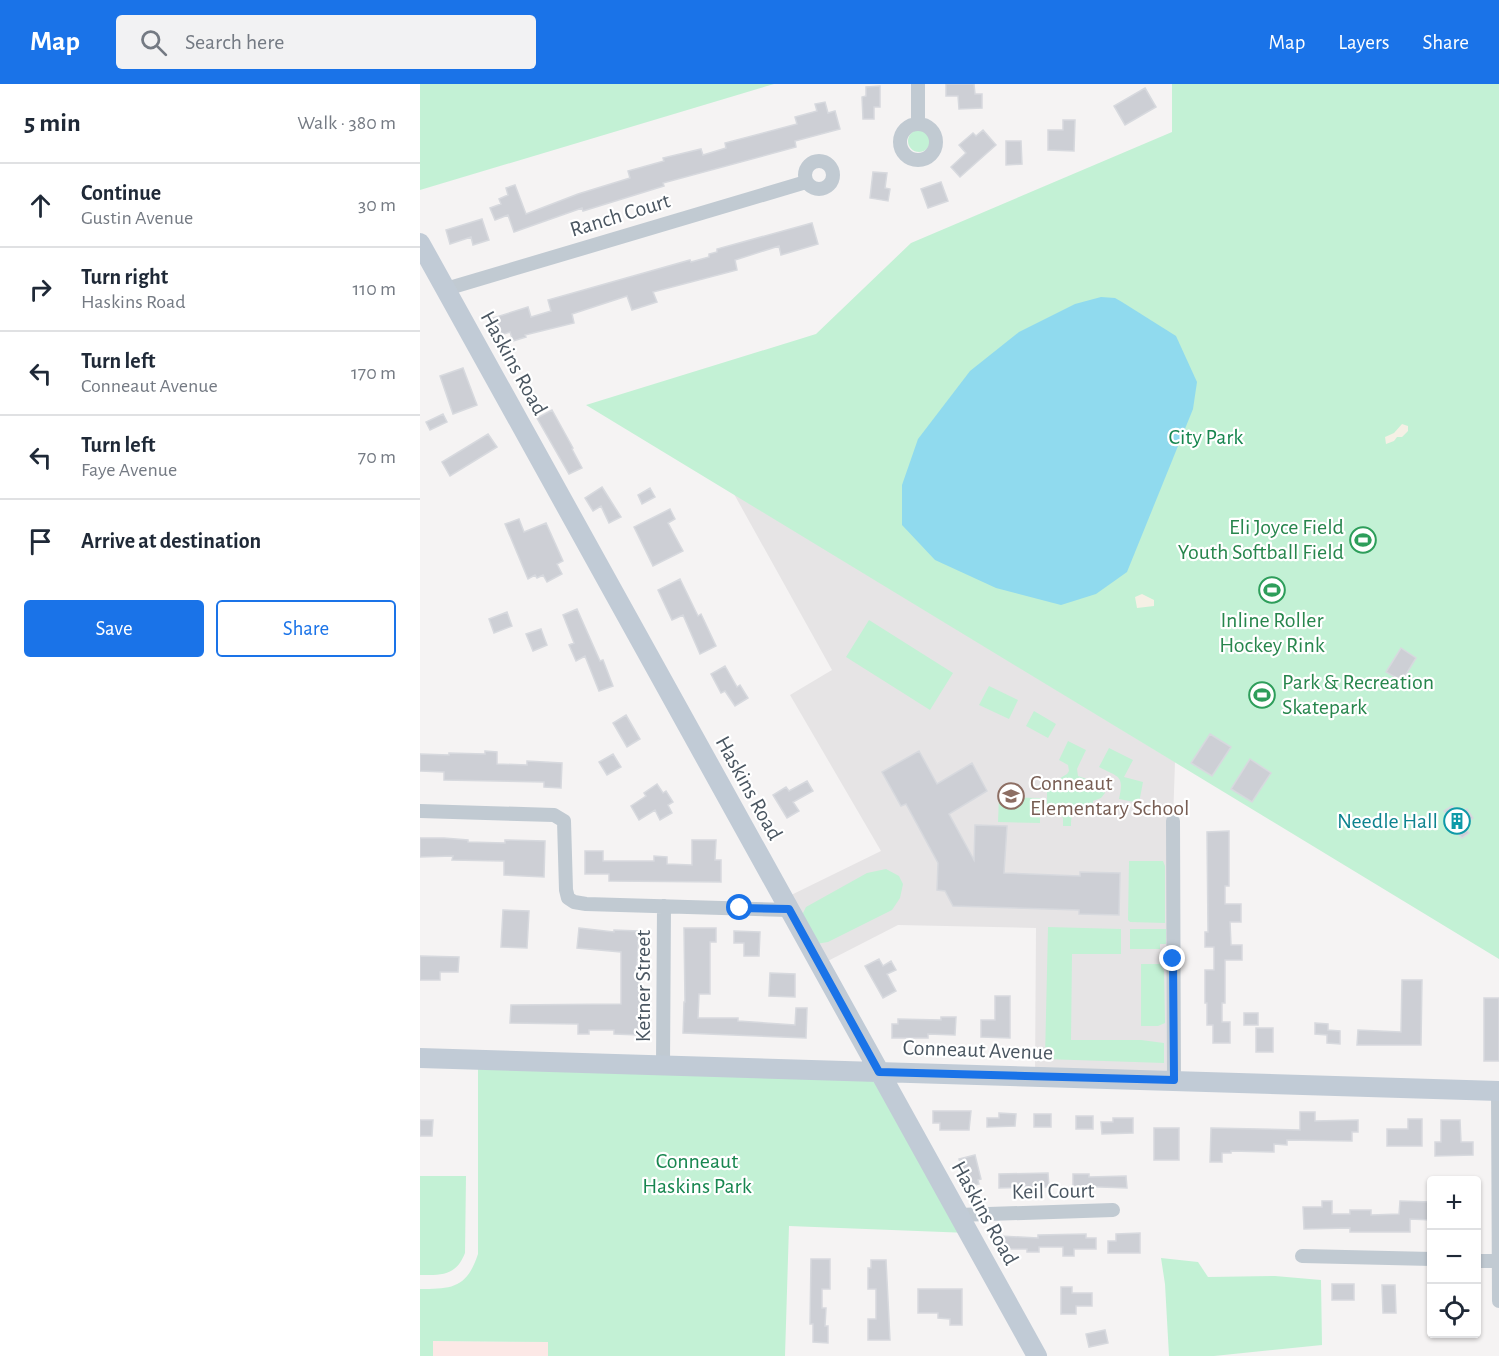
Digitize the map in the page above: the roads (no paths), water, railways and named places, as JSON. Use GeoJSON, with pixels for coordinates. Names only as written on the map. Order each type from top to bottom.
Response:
{"type":"FeatureCollection","features":[{"type":"Feature","properties":{"kind":"main road","name":"Haskins Road"},"geometry":{"type":"LineString","coordinates":[[420,243],[1037,1356]]}},
{"type":"Feature","properties":{"kind":"main road","name":"Conneaut Avenue"},"geometry":{"type":"LineString","coordinates":[[420,1058],[1498,1091]]}},
{"type":"Feature","properties":{"kind":"street"},"geometry":{"type":"LineString","coordinates":[[918,84],[918,123]]}},
{"type":"Feature","properties":{"kind":"street","name":"Ranch Court"},"geometry":{"type":"LineString","coordinates":[[446,289],[806,182]]}},
{"type":"Feature","properties":{"kind":"street"},"geometry":{"type":"LineString","coordinates":[[420,811],[554,815],[564,821],[566,890],[568,898],[574,902],[789,909]]}},
{"type":"Feature","properties":{"kind":"street"},"geometry":{"type":"LineString","coordinates":[[1173,821],[1174,1080]]}},
{"type":"Feature","properties":{"kind":"street","name":"Ketner Street"},"geometry":{"type":"LineString","coordinates":[[663,1065],[664,906]]}},
{"type":"Feature","properties":{"kind":"street"},"geometry":{"type":"LineString","coordinates":[[1498,1091],[1499,1301]]}},
{"type":"Feature","properties":{"kind":"street","name":"Keil Court"},"geometry":{"type":"LineString","coordinates":[[958,1215],[1113,1210]]}},
{"type":"Feature","properties":{"kind":"street"},"geometry":{"type":"LineString","coordinates":[[1302,1256],[1427,1260]]}},
{"type":"Feature","properties":{"kind":"street"},"geometry":{"type":"LineString","coordinates":[[1481,1261],[1499,1261]]}},
{"type":"Feature","properties":{"kind":"water"},"geometry":{"type":"Polygon","coordinates":[[[1101,297],[1115,298],[1176,336],[1197,382],[1193,409],[1127,572],[1096,594],[1061,605],[996,588],[935,560],[902,525],[902,485],[918,439],[970,371],[1019,332],[1075,304],[1101,297]]]}},
{"type":"Feature","properties":{"kind":"place","name":"Eli Joyce Field Youth Softball Field"},"geometry":{"type":"Point","coordinates":[1363,540]}},
{"type":"Feature","properties":{"kind":"place","name":"Inline Roller Hockey Rink"},"geometry":{"type":"Point","coordinates":[1272,590]}},
{"type":"Feature","properties":{"kind":"place","name":"Park & Recreation Skatepark"},"geometry":{"type":"Point","coordinates":[1262,695]}},
{"type":"Feature","properties":{"kind":"place","name":"Conneaut Elementary School"},"geometry":{"type":"Point","coordinates":[1011,796]}},
{"type":"Feature","properties":{"kind":"place","name":"Needle Hall"},"geometry":{"type":"Point","coordinates":[1457,821]}},
{"type":"Feature","properties":{"kind":"park label","name":"City Park"},"geometry":{"type":"Point","coordinates":[1206,437]}},
{"type":"Feature","properties":{"kind":"park label","name":"Conneaut Haskins Park"},"geometry":{"type":"Point","coordinates":[697,1174]}}]}
